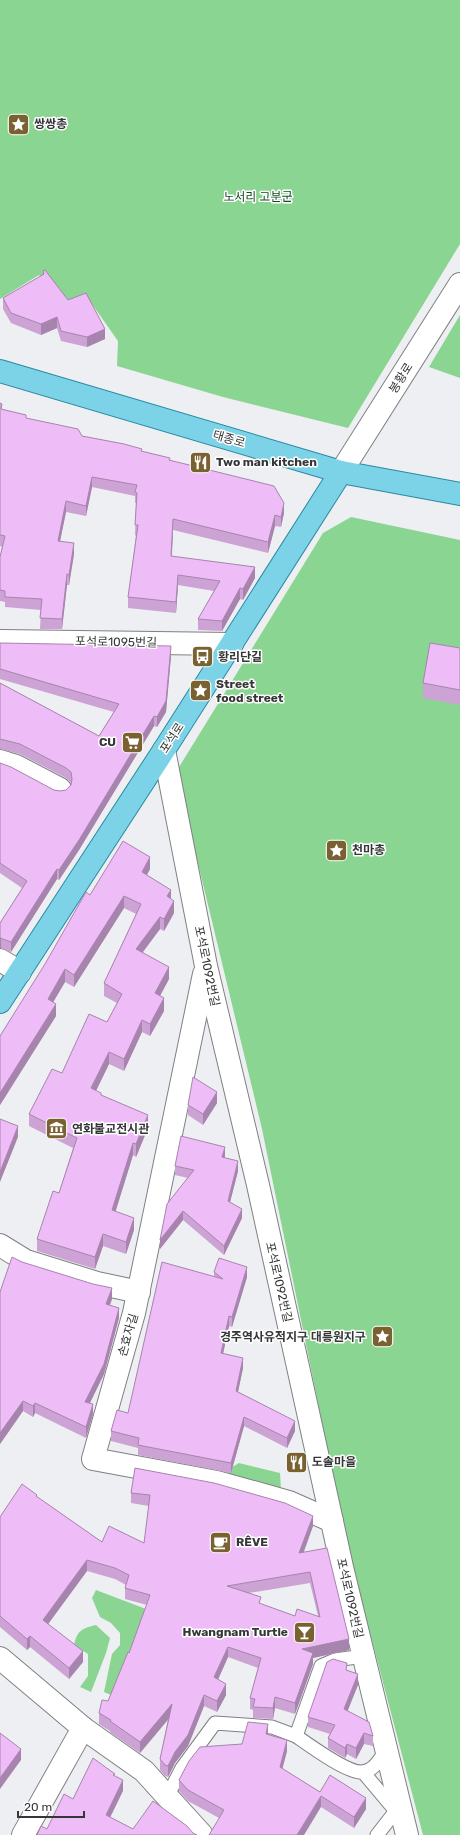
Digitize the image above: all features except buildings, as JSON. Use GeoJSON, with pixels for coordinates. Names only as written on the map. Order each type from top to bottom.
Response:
{"type":"FeatureCollection","features":[{"type":"Feature","properties":{"kind":"main road","name":"태종로"},"geometry":{"type":"LineString","coordinates":[[0,371],[341,472],[460,494]]}},
{"type":"Feature","properties":{"kind":"main road","name":"포석로"},"geometry":{"type":"LineString","coordinates":[[0,1002],[164,750],[341,472]]}},
{"type":"Feature","properties":{"kind":"street","name":"봉황로"},"geometry":{"type":"LineString","coordinates":[[341,472],[460,284]]}},
{"type":"Feature","properties":{"kind":"street","name":"포석로1095번길"},"geometry":{"type":"LineString","coordinates":[[0,641],[232,644]]}},
{"type":"Feature","properties":{"kind":"street","name":"포석로1092번길"},"geometry":{"type":"LineString","coordinates":[[164,750],[206,966],[258,1185],[332,1521],[402,1822]]}},
{"type":"Feature","properties":{"kind":"street"},"geometry":{"type":"LineString","coordinates":[[0,761],[16,766],[60,789]]}},
{"type":"Feature","properties":{"kind":"street"},"geometry":{"type":"LineString","coordinates":[[0,960],[20,972]]}},
{"type":"Feature","properties":{"kind":"street","name":"손효자길"},"geometry":{"type":"LineString","coordinates":[[206,966],[139,1292],[93,1459],[217,1482],[289,1502],[332,1521]]}},
{"type":"Feature","properties":{"kind":"street"},"geometry":{"type":"LineString","coordinates":[[0,1245],[26,1260],[97,1283],[139,1292]]}},
{"type":"Feature","properties":{"kind":"street"},"geometry":{"type":"LineString","coordinates":[[0,1658],[83,1728],[144,1772],[202,1835]]}},
{"type":"Feature","properties":{"kind":"street"},"geometry":{"type":"LineString","coordinates":[[23,1835],[83,1728]]}},
{"type":"Feature","properties":{"kind":"lane"},"geometry":{"type":"LineString","coordinates":[[296,1736],[321,1666],[335,1660],[364,1656]]}},
{"type":"Feature","properties":{"kind":"lane"},"geometry":{"type":"LineString","coordinates":[[167,1797],[182,1768],[215,1723],[272,1727],[296,1736],[354,1771],[363,1772],[376,1764],[386,1750]]}},
{"type":"Feature","properties":{"kind":"lane"},"geometry":{"type":"LineString","coordinates":[[363,1772],[402,1822],[377,1835]]}},
{"type":"Feature","properties":{"kind":"green space","name":"노서리 고분군"},"geometry":{"type":"Polygon","coordinates":[[[0,0],[460,0],[460,244],[348,428],[223,397],[117,366],[118,341],[87,297],[65,305],[39,275],[0,299],[0,0]]]}},
{"type":"Feature","properties":{"kind":"green space"},"geometry":{"type":"Polygon","coordinates":[[[460,315],[460,378],[429,367],[460,315]]]}},
{"type":"Feature","properties":{"kind":"green space","name":"경주역사유적지구 대릉원지구"},"geometry":{"type":"Polygon","coordinates":[[[351,517],[460,540],[460,1835],[423,1835],[347,1545],[262,1129],[176,772],[323,533],[351,517]]]}},
{"type":"Feature","properties":{"kind":"green space"},"geometry":{"type":"Polygon","coordinates":[[[239,1463],[280,1473],[281,1490],[227,1477],[229,1469],[239,1463]]]}},
{"type":"Feature","properties":{"kind":"green space"},"geometry":{"type":"Polygon","coordinates":[[[96,1590],[146,1609],[129,1660],[111,1695],[104,1692],[112,1654],[120,1645],[120,1633],[111,1623],[100,1617],[92,1598],[96,1590]]]}},
{"type":"Feature","properties":{"kind":"green space"},"geometry":{"type":"Polygon","coordinates":[[[96,1625],[110,1638],[106,1653],[91,1692],[80,1687],[88,1676],[88,1654],[74,1645],[77,1636],[81,1631],[87,1627],[96,1625]]]}},
{"type":"Feature","properties":{"kind":"place","name":"쌍쌍총"},"geometry":{"type":"Point","coordinates":[19,124]}},
{"type":"Feature","properties":{"kind":"place","name":"Two man kitchen"},"geometry":{"type":"Point","coordinates":[200,462]}},
{"type":"Feature","properties":{"kind":"place","name":"황리단길"},"geometry":{"type":"Point","coordinates":[203,657]}},
{"type":"Feature","properties":{"kind":"place","name":"Street food street"},"geometry":{"type":"Point","coordinates":[201,691]}},
{"type":"Feature","properties":{"kind":"place","name":"CU"},"geometry":{"type":"Point","coordinates":[132,742]}},
{"type":"Feature","properties":{"kind":"place","name":"천마총"},"geometry":{"type":"Point","coordinates":[337,850]}},
{"type":"Feature","properties":{"kind":"place","name":"연화불교전시관"},"geometry":{"type":"Point","coordinates":[57,1129]}},
{"type":"Feature","properties":{"kind":"place","name":"경주역사유적지구 대릉원지구"},"geometry":{"type":"Point","coordinates":[382,1337]}},
{"type":"Feature","properties":{"kind":"place","name":"도솔마을"},"geometry":{"type":"Point","coordinates":[296,1462]}},
{"type":"Feature","properties":{"kind":"place","name":"RÊVE"},"geometry":{"type":"Point","coordinates":[221,1542]}},
{"type":"Feature","properties":{"kind":"place","name":"Hwangnam Turtle"},"geometry":{"type":"Point","coordinates":[304,1632]}}]}
